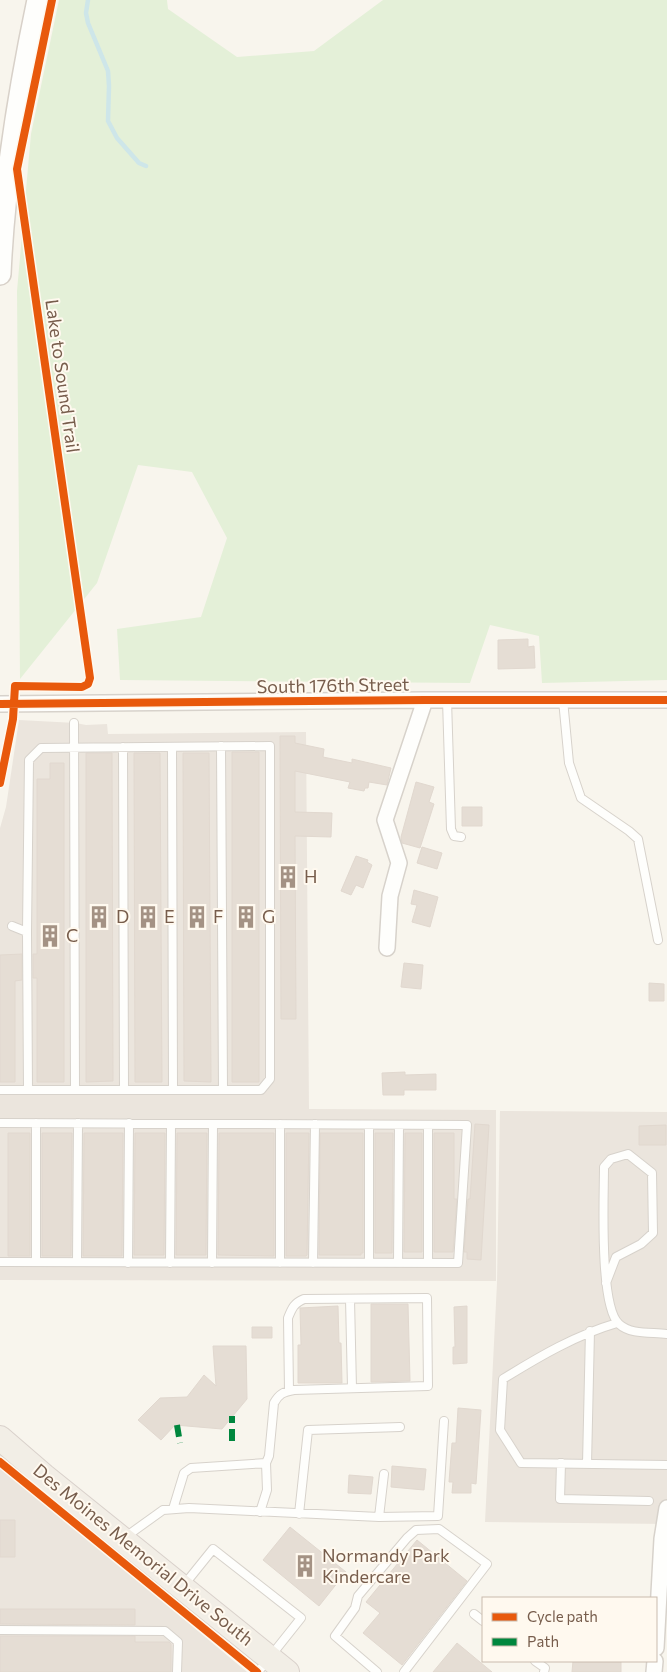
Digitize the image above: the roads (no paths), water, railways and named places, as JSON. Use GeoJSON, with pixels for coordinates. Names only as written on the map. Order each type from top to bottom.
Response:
{"type":"FeatureCollection","features":[{"type":"Feature","properties":{"kind":"main road"},"geometry":{"type":"LineString","coordinates":[[0,274],[7,183],[5,153],[38,0]]}},
{"type":"Feature","properties":{"kind":"main road","name":"Des Moines Memorial Drive South"},"geometry":{"type":"LineString","coordinates":[[0,1438],[44,1476],[182,1587],[272,1667]]}},
{"type":"Feature","properties":{"kind":"street"},"geometry":{"type":"LineString","coordinates":[[387,948],[390,896],[399,863],[385,820],[425,700]]}},
{"type":"Feature","properties":{"kind":"street","name":"South 176th Street"},"geometry":{"type":"LineString","coordinates":[[0,704],[667,700]]}},
{"type":"Feature","properties":{"kind":"street"},"geometry":{"type":"LineString","coordinates":[[657,1638],[663,1575],[662,1539],[667,1508]]}},
{"type":"Feature","properties":{"kind":"lane"},"geometry":{"type":"LineString","coordinates":[[447,700],[450,830],[454,836],[461,837]]}},
{"type":"Feature","properties":{"kind":"lane"},"geometry":{"type":"LineString","coordinates":[[563,700],[568,763],[581,798],[638,839],[658,940]]}},
{"type":"Feature","properties":{"kind":"lane"},"geometry":{"type":"LineString","coordinates":[[74,723],[75,1090]]}},
{"type":"Feature","properties":{"kind":"lane"},"geometry":{"type":"LineString","coordinates":[[221,746],[223,1090]]}},
{"type":"Feature","properties":{"kind":"lane"},"geometry":{"type":"LineString","coordinates":[[0,1090],[28,1090],[75,1090],[124,1090],[173,1090],[223,1090],[261,1090],[270,1078],[270,746],[41,748],[29,760],[28,1090]]}},
{"type":"Feature","properties":{"kind":"lane"},"geometry":{"type":"LineString","coordinates":[[123,747],[124,1090]]}},
{"type":"Feature","properties":{"kind":"lane"},"geometry":{"type":"LineString","coordinates":[[172,747],[173,1090]]}},
{"type":"Feature","properties":{"kind":"lane"},"geometry":{"type":"LineString","coordinates":[[12,926],[27,932]]}},
{"type":"Feature","properties":{"kind":"lane"},"geometry":{"type":"LineString","coordinates":[[0,1123],[467,1125],[458,1263],[0,1262]]}},
{"type":"Feature","properties":{"kind":"lane"},"geometry":{"type":"LineString","coordinates":[[36,1123],[36,1262]]}},
{"type":"Feature","properties":{"kind":"lane"},"geometry":{"type":"LineString","coordinates":[[77,1262],[78,1123]]}},
{"type":"Feature","properties":{"kind":"lane"},"geometry":{"type":"LineString","coordinates":[[128,1262],[129,1123]]}},
{"type":"Feature","properties":{"kind":"lane"},"geometry":{"type":"LineString","coordinates":[[170,1262],[171,1124]]}},
{"type":"Feature","properties":{"kind":"lane"},"geometry":{"type":"LineString","coordinates":[[212,1263],[213,1124]]}},
{"type":"Feature","properties":{"kind":"lane"},"geometry":{"type":"LineString","coordinates":[[280,1124],[280,1263]]}},
{"type":"Feature","properties":{"kind":"lane"},"geometry":{"type":"LineString","coordinates":[[313,1263],[314,1124]]}},
{"type":"Feature","properties":{"kind":"lane"},"geometry":{"type":"LineString","coordinates":[[369,1124],[369,1263]]}},
{"type":"Feature","properties":{"kind":"lane"},"geometry":{"type":"LineString","coordinates":[[398,1263],[399,1125]]}},
{"type":"Feature","properties":{"kind":"lane"},"geometry":{"type":"LineString","coordinates":[[428,1125],[428,1263]]}},
{"type":"Feature","properties":{"kind":"lane"},"geometry":{"type":"LineString","coordinates":[[606,1283],[616,1257],[641,1244],[653,1233],[652,1173],[628,1154],[611,1159],[604,1167],[606,1283],[610,1307],[617,1323],[630,1331],[667,1334]]}},
{"type":"Feature","properties":{"kind":"lane"},"geometry":{"type":"LineString","coordinates":[[260,1512],[267,1490],[266,1463],[269,1456],[274,1403],[278,1396],[283,1392],[289,1391],[428,1386],[427,1298],[304,1299],[298,1302],[292,1307],[288,1318],[289,1391]]}},
{"type":"Feature","properties":{"kind":"lane"},"geometry":{"type":"LineString","coordinates":[[350,1299],[352,1388]]}},
{"type":"Feature","properties":{"kind":"lane"},"geometry":{"type":"LineString","coordinates":[[617,1323],[590,1331],[552,1349],[503,1378],[500,1430],[521,1463],[667,1465]]}},
{"type":"Feature","properties":{"kind":"lane"},"geometry":{"type":"LineString","coordinates":[[588,1464],[590,1331]]}},
{"type":"Feature","properties":{"kind":"lane"},"geometry":{"type":"LineString","coordinates":[[122,1539],[163,1510],[174,1509],[189,1508],[379,1518],[438,1516],[444,1422]]}},
{"type":"Feature","properties":{"kind":"lane"},"geometry":{"type":"LineString","coordinates":[[299,1514],[308,1430],[400,1427]]}},
{"type":"Feature","properties":{"kind":"lane"},"geometry":{"type":"LineString","coordinates":[[174,1509],[184,1473],[191,1468],[266,1463]]}},
{"type":"Feature","properties":{"kind":"lane"},"geometry":{"type":"LineString","coordinates":[[561,1464],[560,1499],[649,1501]]}},
{"type":"Feature","properties":{"kind":"lane"},"geometry":{"type":"LineString","coordinates":[[379,1518],[384,1474]]}},
{"type":"Feature","properties":{"kind":"lane"},"geometry":{"type":"LineString","coordinates":[[377,1672],[335,1636],[355,1608],[358,1596],[407,1538],[416,1530],[439,1529],[487,1564],[404,1672]]}},
{"type":"Feature","properties":{"kind":"lane"},"geometry":{"type":"LineString","coordinates":[[182,1587],[213,1549],[301,1618],[272,1667]]}},
{"type":"Feature","properties":{"kind":"lane"},"geometry":{"type":"LineString","coordinates":[[474,1614],[482,1620]]}},
{"type":"Feature","properties":{"kind":"lane"},"geometry":{"type":"LineString","coordinates":[[0,1630],[164,1631],[178,1642],[177,1672]]}},
{"type":"Feature","properties":{"kind":"lane"},"geometry":{"type":"LineString","coordinates":[[536,1662],[545,1668],[544,1672]]}},
{"type":"Feature","properties":{"kind":"waterway"},"geometry":{"type":"LineString","coordinates":[[88,0],[86,13],[88,23],[108,71],[108,121],[117,138],[139,163],[146,166]]}},
{"type":"Feature","properties":{"kind":"place","name":"H"},"geometry":{"type":"Point","coordinates":[288,877]}},
{"type":"Feature","properties":{"kind":"place","name":"D"},"geometry":{"type":"Point","coordinates":[99,917]}},
{"type":"Feature","properties":{"kind":"place","name":"E"},"geometry":{"type":"Point","coordinates":[148,917]}},
{"type":"Feature","properties":{"kind":"place","name":"F"},"geometry":{"type":"Point","coordinates":[197,917]}},
{"type":"Feature","properties":{"kind":"place","name":"G"},"geometry":{"type":"Point","coordinates":[246,917]}},
{"type":"Feature","properties":{"kind":"place","name":"C"},"geometry":{"type":"Point","coordinates":[50,936]}},
{"type":"Feature","properties":{"kind":"place","name":"Normandy Park Kindercare"},"geometry":{"type":"Point","coordinates":[305,1566]}}]}
